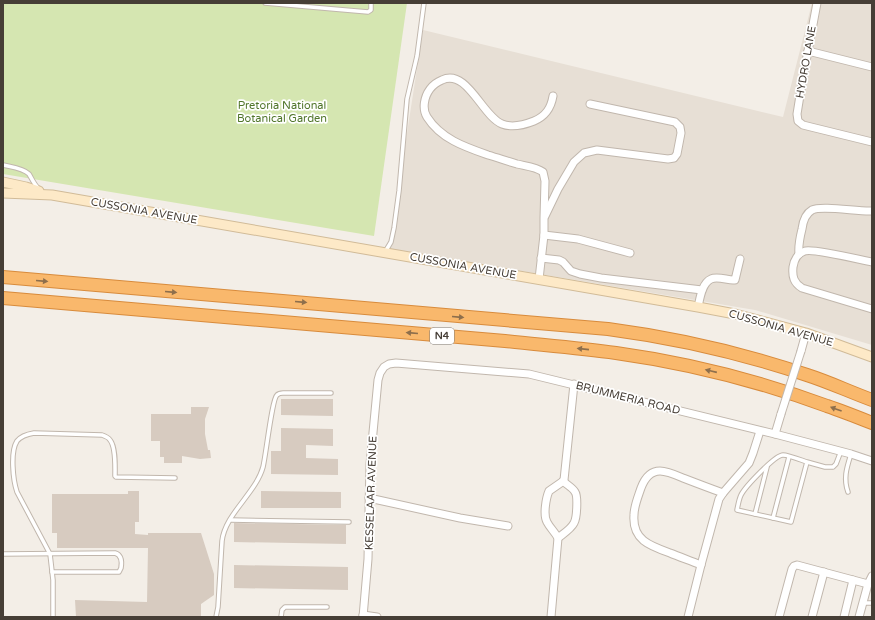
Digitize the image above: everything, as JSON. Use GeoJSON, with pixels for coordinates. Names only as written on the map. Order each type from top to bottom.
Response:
{"type":"FeatureCollection","features":[{"type":"Feature","properties":{"kind":"highway","name":"N4"},"geometry":{"type":"LineString","coordinates":[[3,277],[633,332],[683,341],[752,358],[808,376],[872,400]]}},
{"type":"Feature","properties":{"kind":"highway","name":"N4"},"geometry":{"type":"LineString","coordinates":[[3,298],[505,341],[645,357],[726,374],[778,389],[872,423]]}},
{"type":"Feature","properties":{"kind":"main road","name":"CUSSONIA AVENUE"},"geometry":{"type":"LineString","coordinates":[[3,182],[51,195]]}},
{"type":"Feature","properties":{"kind":"main road","name":"CUSSONIA AVENUE"},"geometry":{"type":"LineString","coordinates":[[3,193],[51,195],[698,306],[735,314],[806,333],[872,357]]}},
{"type":"Feature","properties":{"kind":"street","name":"HYDRO LANE"},"geometry":{"type":"LineString","coordinates":[[817,3],[798,110],[798,121],[803,125],[872,142]]}},
{"type":"Feature","properties":{"kind":"street"},"geometry":{"type":"LineString","coordinates":[[808,51],[872,67]]}},
{"type":"Feature","properties":{"kind":"street"},"geometry":{"type":"LineString","coordinates":[[539,279],[544,235],[545,181],[543,172],[474,150],[448,139],[432,125],[425,114],[424,103],[427,92],[435,84],[446,78],[455,78],[472,92],[492,117],[502,124],[513,126],[524,124],[543,117],[549,109],[553,96]]}},
{"type":"Feature","properties":{"kind":"street"},"geometry":{"type":"LineString","coordinates":[[544,218],[558,189],[574,162],[584,153],[597,150],[668,159],[674,158],[677,154],[681,133],[680,127],[675,122],[590,104]]}},
{"type":"Feature","properties":{"kind":"street"},"geometry":{"type":"LineString","coordinates":[[799,254],[799,245],[804,220],[808,213],[822,208],[872,211]]}},
{"type":"Feature","properties":{"kind":"street"},"geometry":{"type":"LineString","coordinates":[[544,235],[578,239],[630,253]]}},
{"type":"Feature","properties":{"kind":"street"},"geometry":{"type":"LineString","coordinates":[[872,262],[810,250],[799,254],[795,260],[793,273],[794,281],[801,288],[872,309]]}},
{"type":"Feature","properties":{"kind":"street"},"geometry":{"type":"LineString","coordinates":[[541,258],[559,260],[571,270],[580,274],[601,278],[702,290]]}},
{"type":"Feature","properties":{"kind":"street"},"geometry":{"type":"LineString","coordinates":[[698,306],[702,290],[712,279],[718,278],[734,280],[736,278],[740,259]]}},
{"type":"Feature","properties":{"kind":"street"},"geometry":{"type":"LineString","coordinates":[[775,434],[806,333]]}},
{"type":"Feature","properties":{"kind":"street","name":"BRUMMERIA ROAD"},"geometry":{"type":"LineString","coordinates":[[382,369],[387,365],[394,363],[525,373],[775,434],[841,451],[872,461]]}},
{"type":"Feature","properties":{"kind":"street","name":"KESSELAAR AVENUE"},"geometry":{"type":"LineString","coordinates":[[363,616],[368,559],[370,464],[378,378],[382,369]]}},
{"type":"Feature","properties":{"kind":"street"},"geometry":{"type":"LineString","coordinates":[[551,617],[558,538],[546,521],[546,505],[549,491],[563,482],[574,384]]}},
{"type":"Feature","properties":{"kind":"street"},"geometry":{"type":"LineString","coordinates":[[688,617],[718,502],[749,463],[760,431]]}},
{"type":"Feature","properties":{"kind":"street"},"geometry":{"type":"LineString","coordinates":[[701,565],[654,548],[646,543],[635,528],[634,514],[636,504],[642,485],[646,479],[652,473],[658,471],[668,472],[723,494]]}},
{"type":"Feature","properties":{"kind":"street"},"geometry":{"type":"LineString","coordinates":[[558,538],[574,524],[576,515],[576,494],[574,490],[563,482]]}},
{"type":"Feature","properties":{"kind":"street"},"geometry":{"type":"LineString","coordinates":[[369,498],[460,518],[508,526]]}},
{"type":"Feature","properties":{"kind":"street"},"geometry":{"type":"LineString","coordinates":[[779,617],[794,566],[797,565],[868,584]]}},
{"type":"Feature","properties":{"kind":"street"},"geometry":{"type":"LineString","coordinates":[[812,617],[824,572]]}},
{"type":"Feature","properties":{"kind":"street"},"geometry":{"type":"LineString","coordinates":[[859,617],[868,584],[872,576]]}},
{"type":"Feature","properties":{"kind":"street"},"geometry":{"type":"LineString","coordinates":[[844,617],[853,580]]}},
{"type":"Feature","properties":{"kind":"street"},"geometry":{"type":"LineString","coordinates":[[363,616],[377,617]]}},
{"type":"Feature","properties":{"kind":"lane"},"geometry":{"type":"LineString","coordinates":[[265,3],[368,12],[371,10],[371,3]]}},
{"type":"Feature","properties":{"kind":"lane"},"geometry":{"type":"LineString","coordinates":[[385,253],[391,242],[394,228],[399,191],[407,99],[417,56],[424,3]]}},
{"type":"Feature","properties":{"kind":"lane"},"geometry":{"type":"LineString","coordinates":[[3,165],[26,172],[36,187],[51,195]]}},
{"type":"Feature","properties":{"kind":"lane"},"geometry":{"type":"LineString","coordinates":[[216,617],[223,538],[231,520],[262,471],[272,410],[276,396],[279,393],[331,393]]}},
{"type":"Feature","properties":{"kind":"lane"},"geometry":{"type":"LineString","coordinates":[[53,617],[50,554],[17,492],[14,481],[14,450],[18,441],[23,436],[34,433],[102,435],[109,439],[113,446],[116,477],[175,478]]}},
{"type":"Feature","properties":{"kind":"lane"},"geometry":{"type":"LineString","coordinates":[[807,462],[791,522],[737,510],[739,498],[748,485],[774,459],[781,455],[789,457],[807,462],[825,467],[833,467],[836,464],[841,451]]}},
{"type":"Feature","properties":{"kind":"lane"},"geometry":{"type":"LineString","coordinates":[[848,492],[845,483],[851,454]]}},
{"type":"Feature","properties":{"kind":"lane"},"geometry":{"type":"LineString","coordinates":[[774,518],[789,457]]}},
{"type":"Feature","properties":{"kind":"lane"},"geometry":{"type":"LineString","coordinates":[[755,514],[767,466]]}},
{"type":"Feature","properties":{"kind":"lane"},"geometry":{"type":"LineString","coordinates":[[231,520],[349,522]]}},
{"type":"Feature","properties":{"kind":"lane"},"geometry":{"type":"LineString","coordinates":[[3,554],[115,553],[119,555],[122,567],[121,570],[116,572],[52,572]]}},
{"type":"Feature","properties":{"kind":"lane"},"geometry":{"type":"LineString","coordinates":[[863,603],[872,604]]}},
{"type":"Feature","properties":{"kind":"lane"},"geometry":{"type":"LineString","coordinates":[[280,617],[282,610],[285,607],[327,607]]}},
{"type":"Feature","properties":{"kind":"shaded area"},"geometry":{"type":"Polygon","coordinates":[[[812,3],[872,3],[872,345],[755,310],[389,249],[423,30],[783,117],[812,3]]]}},
{"type":"Feature","properties":{"kind":"green space","name":"Pretoria National Botanical Garden"},"geometry":{"type":"Polygon","coordinates":[[[3,3],[407,3],[374,236],[3,174],[3,3]]]}},
{"type":"Feature","properties":{"kind":"building"},"geometry":{"type":"Polygon","coordinates":[[[281,399],[333,399],[333,416],[281,415],[281,399]]]}},
{"type":"Feature","properties":{"kind":"building"},"geometry":{"type":"Polygon","coordinates":[[[191,407],[209,407],[205,419],[205,434],[211,458],[200,459],[182,456],[182,463],[164,463],[164,457],[160,457],[160,441],[151,441],[151,414],[191,414],[191,407]]]}},
{"type":"Feature","properties":{"kind":"building"},"geometry":{"type":"Polygon","coordinates":[[[281,428],[333,429],[333,446],[306,445],[306,458],[338,459],[338,475],[271,474],[271,451],[281,451],[281,428]]]}},
{"type":"Feature","properties":{"kind":"building"},"geometry":{"type":"Polygon","coordinates":[[[128,491],[139,491],[139,522],[135,522],[135,534],[201,533],[214,574],[214,595],[201,604],[201,617],[76,617],[75,600],[147,602],[148,548],[57,548],[57,533],[52,533],[52,494],[128,494],[128,491]]]}},
{"type":"Feature","properties":{"kind":"building"},"geometry":{"type":"Polygon","coordinates":[[[261,491],[341,492],[341,508],[261,508],[261,491]]]}},
{"type":"Feature","properties":{"kind":"building"},"geometry":{"type":"Polygon","coordinates":[[[234,523],[346,525],[346,544],[234,542],[234,523]]]}},
{"type":"Feature","properties":{"kind":"building"},"geometry":{"type":"Polygon","coordinates":[[[234,565],[348,567],[348,590],[234,588],[234,565]]]}}]}
